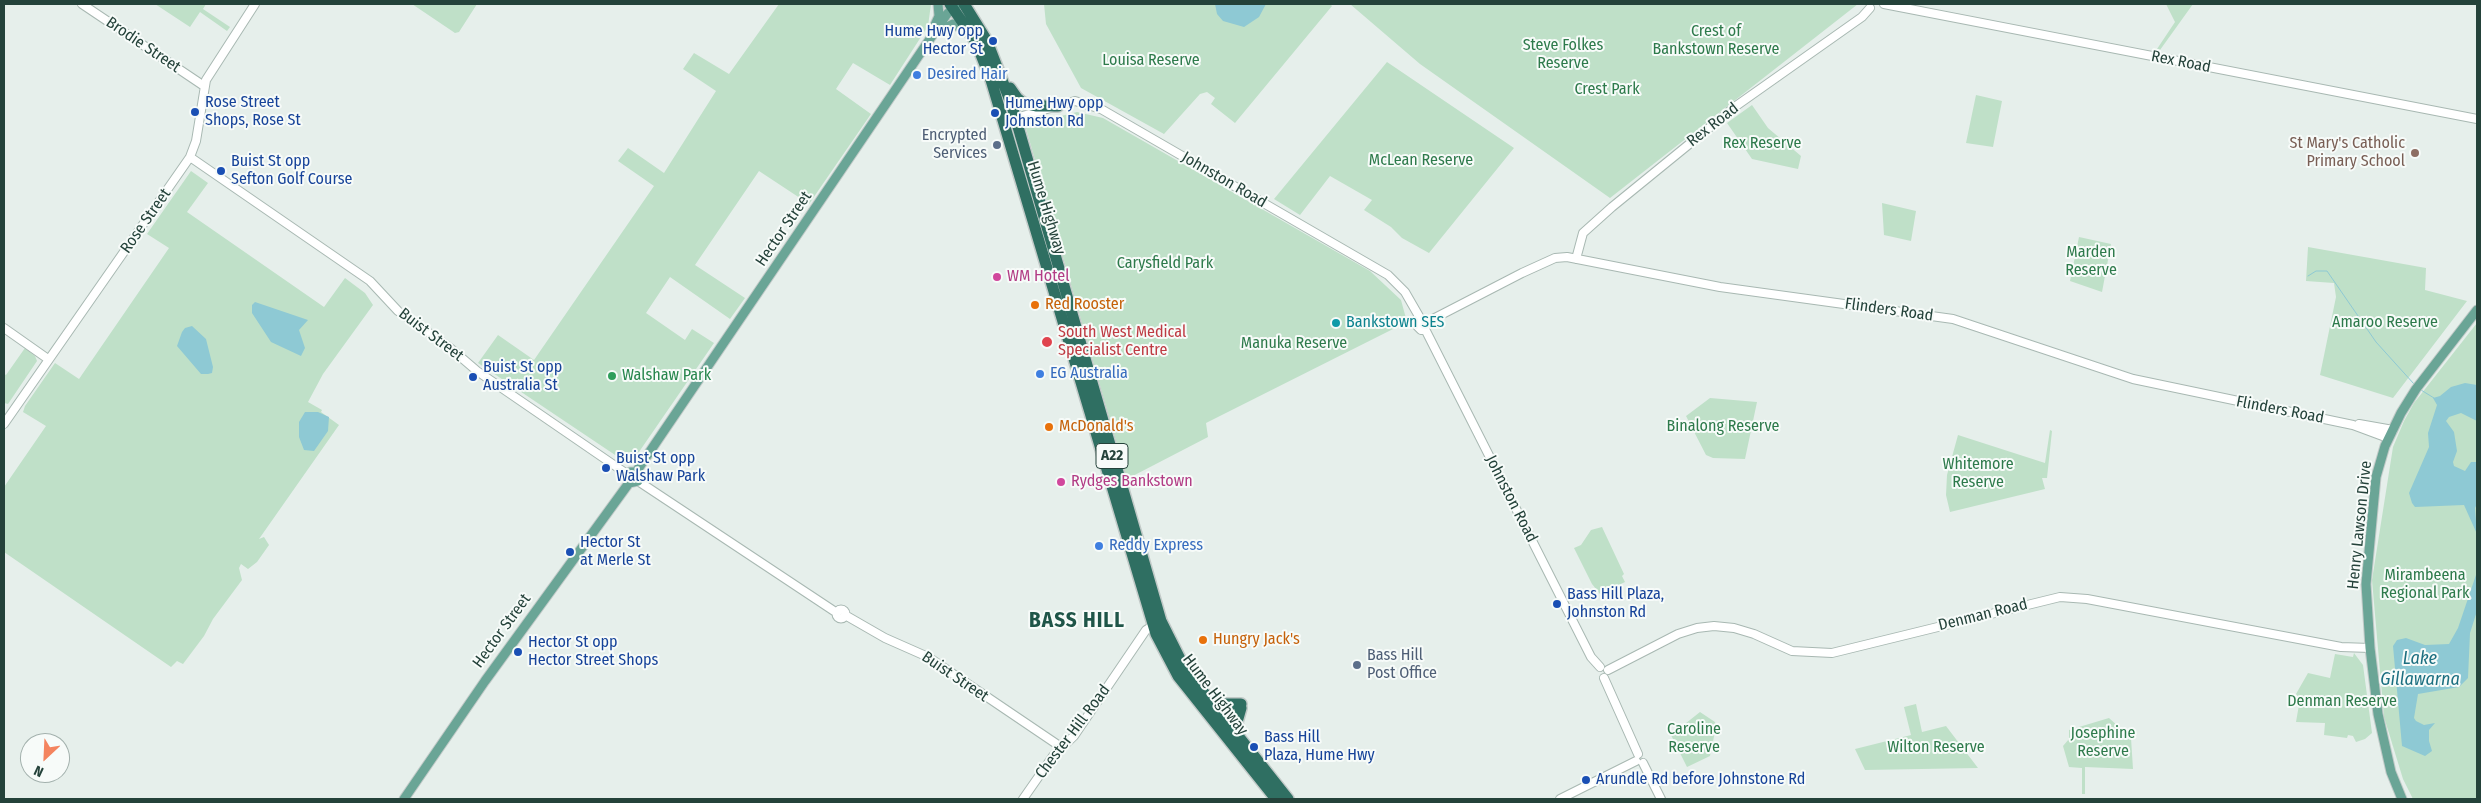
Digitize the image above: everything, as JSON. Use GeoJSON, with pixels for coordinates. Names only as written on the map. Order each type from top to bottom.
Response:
{"type":"FeatureCollection","features":[{"type":"Feature","properties":{"kind":"highway","name":"Hume Highway"},"geometry":{"type":"LineString","coordinates":[[956,5],[976,42],[1009,120]]}},
{"type":"Feature","properties":{"kind":"highway","name":"Hume Highway"},"geometry":{"type":"LineString","coordinates":[[956,5],[983,34],[998,66],[1009,120],[1156,623],[1178,676],[1276,799]]}},
{"type":"Feature","properties":{"kind":"highway"},"geometry":{"type":"LineString","coordinates":[[998,66],[1019,101],[1029,105],[1058,106]]}},
{"type":"Feature","properties":{"kind":"highway","name":"Hume Highway"},"geometry":{"type":"LineString","coordinates":[[1156,623],[1206,696],[1288,799]]}},
{"type":"Feature","properties":{"kind":"highway"},"geometry":{"type":"LineString","coordinates":[[1206,696],[1223,704],[1241,706],[1237,722],[1239,736]]}},
{"type":"Feature","properties":{"kind":"main road"},"geometry":{"type":"LineString","coordinates":[[928,41],[938,16],[938,4]]}},
{"type":"Feature","properties":{"kind":"main road","name":"Hector Street"},"geometry":{"type":"LineString","coordinates":[[404,799],[485,681],[632,478],[928,41],[956,5]]}},
{"type":"Feature","properties":{"kind":"main road"},"geometry":{"type":"LineString","coordinates":[[928,41],[940,30],[953,24],[963,28],[976,42]]}},
{"type":"Feature","properties":{"kind":"main road","name":"Henry Lawson Drive"},"geometry":{"type":"LineString","coordinates":[[2402,799],[2392,772],[2378,714],[2370,648],[2366,584],[2376,477],[2391,434],[2418,387],[2477,310]]}},
{"type":"Feature","properties":{"kind":"street","name":"Brodie Street"},"geometry":{"type":"LineString","coordinates":[[82,4],[204,86]]}},
{"type":"Feature","properties":{"kind":"street","name":"Rose Street"},"geometry":{"type":"LineString","coordinates":[[4,424],[190,157],[196,141],[204,86],[210,72],[255,4]]}},
{"type":"Feature","properties":{"kind":"street","name":"Rex Road"},"geometry":{"type":"LineString","coordinates":[[1576,259],[1583,233],[1612,207],[1736,106],[1862,17],[1869,6],[1876,9],[1880,4]]}},
{"type":"Feature","properties":{"kind":"street","name":"Rex Road"},"geometry":{"type":"LineString","coordinates":[[1884,4],[2477,119]]}},
{"type":"Feature","properties":{"kind":"street","name":"Johnston Road"},"geometry":{"type":"LineString","coordinates":[[1009,120],[1075,101],[1101,109],[1377,268],[1402,287],[1420,318]]}},
{"type":"Feature","properties":{"kind":"street","name":"Buist Street"},"geometry":{"type":"LineString","coordinates":[[190,157],[370,281],[398,311],[449,347],[477,371],[632,478],[837,613],[841,618],[846,615],[884,638],[928,657],[1061,747]]}},
{"type":"Feature","properties":{"kind":"street","name":"Flinders Road"},"geometry":{"type":"LineString","coordinates":[[1428,320],[1555,258],[1576,259],[1720,287],[1953,319],[2133,378],[2391,434]]}},
{"type":"Feature","properties":{"kind":"street"},"geometry":{"type":"LineString","coordinates":[[1420,318],[1428,320],[1429,326],[1426,329],[1421,330],[1417,326],[1420,318]]}},
{"type":"Feature","properties":{"kind":"street"},"geometry":{"type":"LineString","coordinates":[[4,328],[48,360]]}},
{"type":"Feature","properties":{"kind":"street","name":"Johnston Road"},"geometry":{"type":"LineString","coordinates":[[1426,329],[1587,649],[1604,668],[1597,674],[1604,678],[1639,759]]}},
{"type":"Feature","properties":{"kind":"street","name":"Denman Road"},"geometry":{"type":"LineString","coordinates":[[1604,668],[1678,634],[1697,628],[1714,626],[1734,628],[1754,634],[1792,651],[1832,653],[2060,597],[2087,599],[2340,647],[2370,648]]}},
{"type":"Feature","properties":{"kind":"street","name":"Chester Hill Road"},"geometry":{"type":"LineString","coordinates":[[1023,799],[1061,747],[1074,736],[1146,630],[1156,623]]}},
{"type":"Feature","properties":{"kind":"street"},"geometry":{"type":"LineString","coordinates":[[1560,799],[1639,759],[1661,799]]}},
{"type":"Feature","properties":{"kind":"green space"},"geometry":{"type":"Polygon","coordinates":[[[155,4],[206,4],[203,9],[230,27],[227,31],[200,12],[190,27],[155,4]]]}},
{"type":"Feature","properties":{"kind":"green space"},"geometry":{"type":"Polygon","coordinates":[[[412,4],[477,4],[459,32],[455,33],[412,4]]]}},
{"type":"Feature","properties":{"kind":"green space"},"geometry":{"type":"Polygon","coordinates":[[[779,4],[931,4],[928,26],[890,85],[853,63],[836,89],[871,114],[809,204],[759,171],[695,265],[745,298],[730,319],[670,277],[646,313],[685,340],[692,329],[714,343],[630,465],[478,363],[498,335],[534,360],[654,186],[618,161],[628,148],[664,173],[716,91],[683,69],[694,53],[729,74],[779,4]]]}},
{"type":"Feature","properties":{"kind":"green space","name":"Louisa Reserve"},"geometry":{"type":"Polygon","coordinates":[[[1044,4],[1330,4],[1332,6],[1235,123],[1211,104],[1215,98],[1207,92],[1200,94],[1164,134],[1081,88],[1046,24],[1044,4]]]}},
{"type":"Feature","properties":{"kind":"green space","name":"Crest Park"},"geometry":{"type":"Polygon","coordinates":[[[1350,4],[1858,4],[1610,198],[1420,64],[1350,4]]]}},
{"type":"Feature","properties":{"kind":"green space"},"geometry":{"type":"Polygon","coordinates":[[[2166,4],[2193,4],[2160,50],[2157,49],[2175,22],[2166,4]]]}},
{"type":"Feature","properties":{"kind":"green space","name":"McLean Reserve"},"geometry":{"type":"Polygon","coordinates":[[[1387,62],[1514,148],[1429,253],[1402,238],[1391,227],[1364,210],[1372,200],[1330,176],[1300,215],[1274,199],[1387,62]]]}},
{"type":"Feature","properties":{"kind":"green space"},"geometry":{"type":"Polygon","coordinates":[[[1976,95],[2002,101],[1993,147],[1966,143],[1976,95]]]}},
{"type":"Feature","properties":{"kind":"green space","name":"Rex Reserve"},"geometry":{"type":"Polygon","coordinates":[[[1752,105],[1768,128],[1801,156],[1798,169],[1752,159],[1727,123],[1752,105]]]}},
{"type":"Feature","properties":{"kind":"green space","name":"Carysfield Park"},"geometry":{"type":"Polygon","coordinates":[[[1077,112],[1103,118],[1370,271],[1401,300],[1407,322],[1206,423],[1208,437],[1127,479],[1025,125],[1077,112]]]}},
{"type":"Feature","properties":{"kind":"green space"},"geometry":{"type":"Polygon","coordinates":[[[191,171],[208,183],[187,212],[324,307],[345,278],[365,293],[373,305],[323,374],[308,402],[322,410],[321,412],[339,425],[259,539],[264,537],[269,545],[257,562],[248,569],[241,564],[239,568],[242,580],[213,619],[204,636],[183,664],[177,661],[171,667],[4,552],[4,487],[46,426],[23,412],[25,406],[55,363],[79,379],[169,248],[147,234],[191,171]]]}},
{"type":"Feature","properties":{"kind":"green space"},"geometry":{"type":"Polygon","coordinates":[[[1882,203],[1916,211],[1911,241],[1884,235],[1882,203]]]}},
{"type":"Feature","properties":{"kind":"green space","name":"Marden Reserve"},"geometry":{"type":"Polygon","coordinates":[[[2079,237],[2111,244],[2102,292],[2070,281],[2079,237]]]}},
{"type":"Feature","properties":{"kind":"green space","name":"Amaroo Reserve"},"geometry":{"type":"Polygon","coordinates":[[[2308,247],[2426,268],[2425,290],[2467,301],[2393,398],[2320,375],[2336,297],[2334,283],[2306,281],[2308,247]]]}},
{"type":"Feature","properties":{"kind":"green space","name":"Mirambeena Regional Park"},"geometry":{"type":"Polygon","coordinates":[[[2477,323],[2477,799],[2413,799],[2403,779],[2384,717],[2372,580],[2393,447],[2414,403],[2477,323]]]}},
{"type":"Feature","properties":{"kind":"green space"},"geometry":{"type":"Polygon","coordinates":[[[25,348],[35,356],[37,361],[8,404],[4,403],[4,374],[6,375],[25,348]]]}},
{"type":"Feature","properties":{"kind":"green space","name":"Binalong Reserve"},"geometry":{"type":"Polygon","coordinates":[[[1710,398],[1757,402],[1745,459],[1713,458],[1706,455],[1686,416],[1710,398]]]}},
{"type":"Feature","properties":{"kind":"green space","name":"Whitemore Reserve"},"geometry":{"type":"Polygon","coordinates":[[[2050,430],[2052,431],[2047,478],[2042,478],[2045,489],[1950,512],[1946,495],[1947,475],[1958,435],[2045,463],[2050,430]]]}},
{"type":"Feature","properties":{"kind":"green space"},"geometry":{"type":"Polygon","coordinates":[[[1602,527],[1624,574],[1622,576],[1625,582],[1600,594],[1592,584],[1574,548],[1581,545],[1591,530],[1602,527]]]}},
{"type":"Feature","properties":{"kind":"green space","name":"Denman Reserve"},"geometry":{"type":"Polygon","coordinates":[[[2354,653],[2363,665],[2372,733],[2365,739],[2356,742],[2353,736],[2348,735],[2347,738],[2324,735],[2325,723],[2296,722],[2300,699],[2296,694],[2308,673],[2330,678],[2335,654],[2353,657],[2354,653]]]}},
{"type":"Feature","properties":{"kind":"green space","name":"Wilton Reserve"},"geometry":{"type":"Polygon","coordinates":[[[1916,704],[1922,732],[1946,726],[1978,768],[1865,770],[1855,749],[1911,735],[1904,707],[1916,704]]]}},
{"type":"Feature","properties":{"kind":"green space","name":"Caroline Reserve"},"geometry":{"type":"Polygon","coordinates":[[[1700,712],[1715,722],[1716,727],[1710,756],[1687,767],[1671,735],[1700,712]]]}},
{"type":"Feature","properties":{"kind":"green space","name":"Josephine Reserve"},"geometry":{"type":"Polygon","coordinates":[[[2109,718],[2131,738],[2133,769],[2085,767],[2085,794],[2082,794],[2082,768],[2069,767],[2063,746],[2069,739],[2069,730],[2109,718]]]}},
{"type":"Feature","properties":{"kind":"water"},"geometry":{"type":"Polygon","coordinates":[[[1215,4],[1266,4],[1259,17],[1244,27],[1223,21],[1217,14],[1215,4]]]}},
{"type":"Feature","properties":{"kind":"water"},"geometry":{"type":"Polygon","coordinates":[[[255,302],[308,320],[299,330],[305,348],[301,356],[271,342],[252,313],[252,305],[255,302]]]}},
{"type":"Feature","properties":{"kind":"water"},"geometry":{"type":"Polygon","coordinates":[[[192,326],[206,339],[213,367],[212,373],[201,374],[177,346],[185,328],[192,326]]]}},
{"type":"Feature","properties":{"kind":"water"},"geometry":{"type":"Polygon","coordinates":[[[2465,383],[2477,385],[2477,421],[2461,413],[2449,417],[2446,421],[2454,432],[2457,451],[2453,462],[2454,466],[2465,471],[2471,462],[2477,462],[2477,504],[2475,508],[2477,534],[2464,505],[2415,507],[2409,493],[2429,447],[2428,433],[2437,405],[2433,398],[2440,396],[2451,387],[2465,383]]]}},
{"type":"Feature","properties":{"kind":"water"},"geometry":{"type":"Polygon","coordinates":[[[305,412],[318,412],[329,417],[328,431],[314,451],[304,450],[299,437],[299,422],[305,412]]]}},
{"type":"Feature","properties":{"kind":"water","name":"Lake Gillawarna"},"geometry":{"type":"Polygon","coordinates":[[[2477,572],[2477,611],[2470,633],[2468,678],[2459,687],[2418,694],[2414,718],[2424,725],[2435,723],[2429,730],[2429,741],[2432,751],[2425,756],[2402,746],[2393,646],[2397,640],[2406,638],[2425,645],[2449,644],[2458,628],[2477,572]]]}},
{"type":"Feature","properties":{"kind":"waterway"},"geometry":{"type":"LineString","coordinates":[[2308,276],[2316,271],[2327,271],[2376,342],[2414,384]]}},
{"type":"Feature","properties":{"kind":"waterway"},"geometry":{"type":"LineString","coordinates":[[2421,390],[2434,398]]}},
{"type":"Feature","properties":{"kind":"place","name":"Hume Hwy opp Hector St"},"geometry":{"type":"Point","coordinates":[993,41]}},
{"type":"Feature","properties":{"kind":"place","name":"Desired Hair"},"geometry":{"type":"Point","coordinates":[917,75]}},
{"type":"Feature","properties":{"kind":"place","name":"Rose Street Shops, Rose St"},"geometry":{"type":"Point","coordinates":[195,112]}},
{"type":"Feature","properties":{"kind":"place","name":"Hume Hwy opp Johnston Rd"},"geometry":{"type":"Point","coordinates":[995,113]}},
{"type":"Feature","properties":{"kind":"place","name":"Encrypted Services"},"geometry":{"type":"Point","coordinates":[997,145]}},
{"type":"Feature","properties":{"kind":"place","name":"St Mary's Catholic Primary School"},"geometry":{"type":"Point","coordinates":[2415,153]}},
{"type":"Feature","properties":{"kind":"place","name":"Buist St opp Sefton Golf Course"},"geometry":{"type":"Point","coordinates":[221,171]}},
{"type":"Feature","properties":{"kind":"place","name":"WM Hotel"},"geometry":{"type":"Point","coordinates":[997,277]}},
{"type":"Feature","properties":{"kind":"place","name":"Red Rooster"},"geometry":{"type":"Point","coordinates":[1035,305]}},
{"type":"Feature","properties":{"kind":"place","name":"Bankstown SES"},"geometry":{"type":"Point","coordinates":[1336,323]}},
{"type":"Feature","properties":{"kind":"place","name":"South West Medical Specialist Centre"},"geometry":{"type":"Point","coordinates":[1047,342]}},
{"type":"Feature","properties":{"kind":"place","name":"EG Australia"},"geometry":{"type":"Point","coordinates":[1040,374]}},
{"type":"Feature","properties":{"kind":"place","name":"Walshaw Park"},"geometry":{"type":"Point","coordinates":[612,376]}},
{"type":"Feature","properties":{"kind":"place","name":"Buist St opp Australia St"},"geometry":{"type":"Point","coordinates":[473,377]}},
{"type":"Feature","properties":{"kind":"place","name":"McDonald's"},"geometry":{"type":"Point","coordinates":[1049,427]}},
{"type":"Feature","properties":{"kind":"place","name":"Buist St opp Walshaw Park"},"geometry":{"type":"Point","coordinates":[606,468]}},
{"type":"Feature","properties":{"kind":"place","name":"Rydges Bankstown"},"geometry":{"type":"Point","coordinates":[1061,482]}},
{"type":"Feature","properties":{"kind":"place","name":"Reddy Express"},"geometry":{"type":"Point","coordinates":[1099,546]}},
{"type":"Feature","properties":{"kind":"place","name":"Hector St at Merle St"},"geometry":{"type":"Point","coordinates":[570,552]}},
{"type":"Feature","properties":{"kind":"place","name":"Bass Hill Plaza, Johnston Rd"},"geometry":{"type":"Point","coordinates":[1557,604]}},
{"type":"Feature","properties":{"kind":"place","name":"Hungry Jack's"},"geometry":{"type":"Point","coordinates":[1203,640]}},
{"type":"Feature","properties":{"kind":"place","name":"Hector St opp Hector Street Shops"},"geometry":{"type":"Point","coordinates":[518,652]}},
{"type":"Feature","properties":{"kind":"place","name":"Bass Hill Post Office"},"geometry":{"type":"Point","coordinates":[1357,665]}},
{"type":"Feature","properties":{"kind":"place","name":"Bass Hill Plaza, Hume Hwy"},"geometry":{"type":"Point","coordinates":[1254,747]}},
{"type":"Feature","properties":{"kind":"place","name":"Arundle Rd before Johnstone Rd"},"geometry":{"type":"Point","coordinates":[1586,780]}},
{"type":"Feature","properties":{"kind":"district","name":"BASS HILL"},"geometry":{"type":"Point","coordinates":[1077,621]}},
{"type":"Feature","properties":{"kind":"park label","name":"Crest of Bankstown Reserve"},"geometry":{"type":"Point","coordinates":[1716,41]}},
{"type":"Feature","properties":{"kind":"park label","name":"Steve Folkes Reserve"},"geometry":{"type":"Point","coordinates":[1563,55]}},
{"type":"Feature","properties":{"kind":"park label","name":"Manuka Reserve"},"geometry":{"type":"Point","coordinates":[1294,344]}}]}
